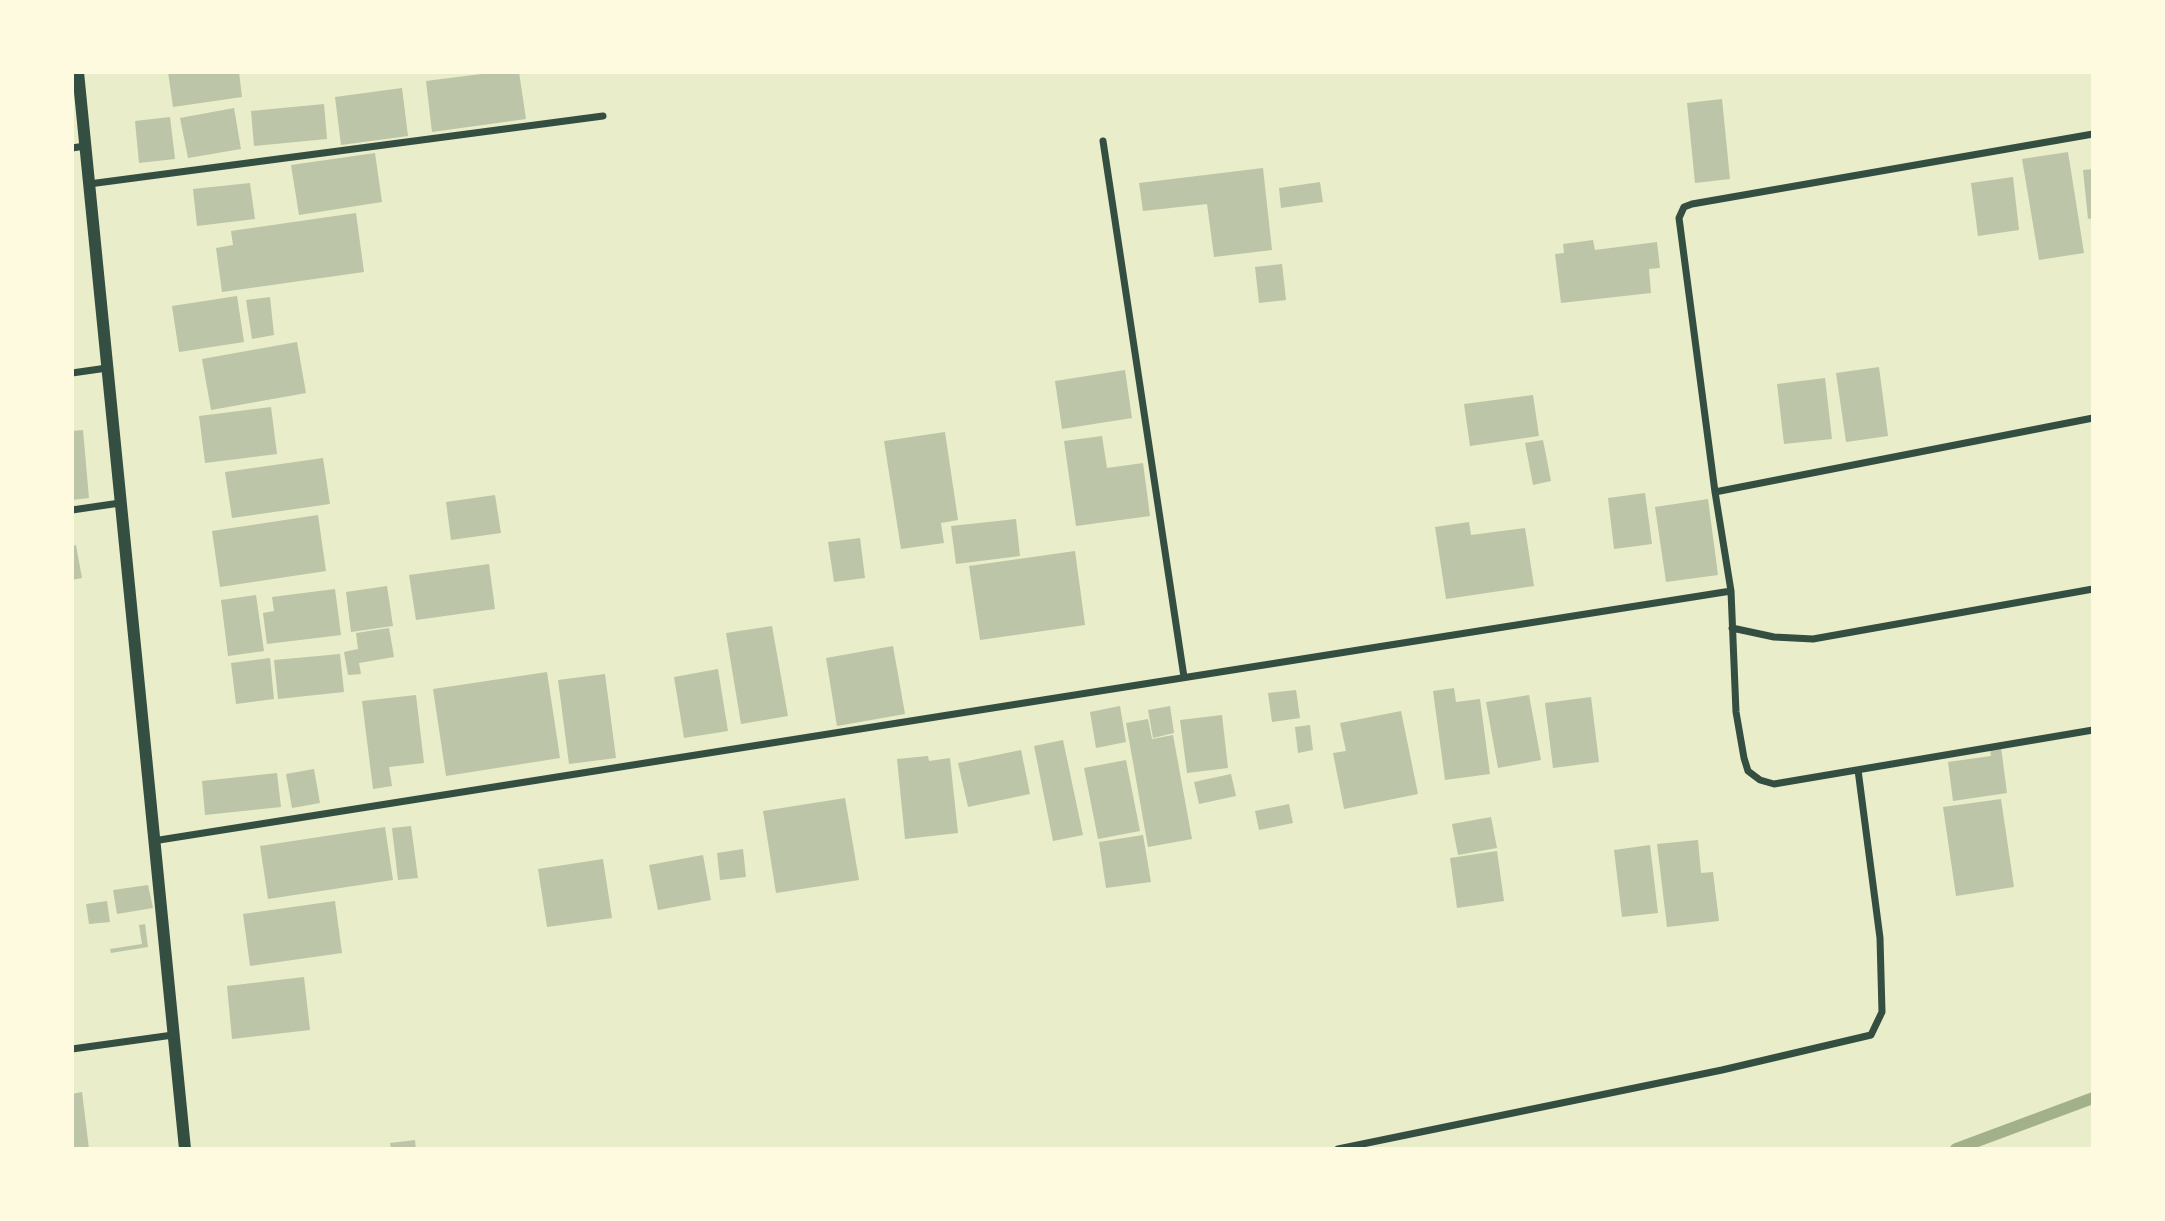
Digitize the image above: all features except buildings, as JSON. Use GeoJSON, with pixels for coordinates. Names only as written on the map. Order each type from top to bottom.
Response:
{"type":"FeatureCollection","features":[{"type":"Feature","properties":{"kind":"street"},"geometry":{"type":"LineString","coordinates":[[78,72],[78,147],[89,184],[185,1149]]}},
{"type":"Feature","properties":{"kind":"street"},"geometry":{"type":"LineString","coordinates":[[89,184],[603,116]]}},
{"type":"Feature","properties":{"kind":"street"},"geometry":{"type":"LineString","coordinates":[[2093,134],[1692,204],[1684,207],[1679,218],[1715,492],[1731,591],[1737,712],[1748,771],[1760,780],[1774,783],[2093,730]]}},
{"type":"Feature","properties":{"kind":"street"},"geometry":{"type":"LineString","coordinates":[[1103,141],[1184,677]]}},
{"type":"Feature","properties":{"kind":"street"},"geometry":{"type":"LineString","coordinates":[[72,373],[107,368]]}},
{"type":"Feature","properties":{"kind":"street"},"geometry":{"type":"LineString","coordinates":[[1715,492],[2093,418]]}},
{"type":"Feature","properties":{"kind":"street"},"geometry":{"type":"LineString","coordinates":[[72,510],[120,503]]}},
{"type":"Feature","properties":{"kind":"street"},"geometry":{"type":"LineString","coordinates":[[1732,628],[1774,637],[1813,639],[2093,589]]}},
{"type":"Feature","properties":{"kind":"street"},"geometry":{"type":"LineString","coordinates":[[153,841],[1731,591]]}},
{"type":"Feature","properties":{"kind":"street"},"geometry":{"type":"LineString","coordinates":[[1338,1149],[1723,1070],[1871,1035],[1882,1012],[1880,937],[1858,770]]}},
{"type":"Feature","properties":{"kind":"street"},"geometry":{"type":"LineString","coordinates":[[72,1049],[173,1035]]}},
{"type":"Feature","properties":{"kind":"waterway"},"geometry":{"type":"LineString","coordinates":[[1956,1149],[2093,1098]]}}]}
